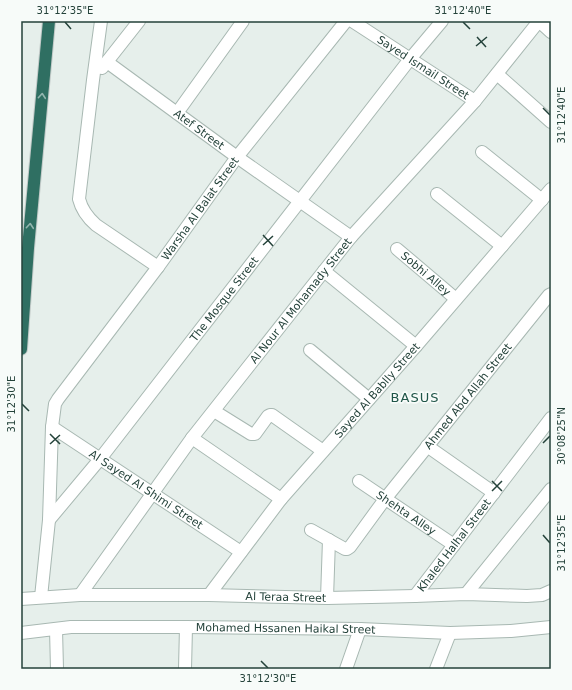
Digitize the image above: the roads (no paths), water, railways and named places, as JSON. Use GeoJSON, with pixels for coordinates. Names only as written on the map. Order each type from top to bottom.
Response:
{"type":"FeatureCollection","features":[{"type":"Feature","properties":{"kind":"highway"},"geometry":{"type":"LineString","coordinates":[[21,348],[28,248],[49,21]]}},
{"type":"Feature","properties":{"kind":"street"},"geometry":{"type":"LineString","coordinates":[[101,21],[79,200],[81,208],[89,219],[96,225],[158,267]]}},
{"type":"Feature","properties":{"kind":"street"},"geometry":{"type":"LineString","coordinates":[[93,80],[139,21]]}},
{"type":"Feature","properties":{"kind":"street"},"geometry":{"type":"LineString","coordinates":[[177,113],[243,21]]}},
{"type":"Feature","properties":{"kind":"street","name":"Warsha Al Balat Street"},"geometry":{"type":"LineString","coordinates":[[52,427],[54,408],[58,399],[158,267],[237,157],[346,21]]}},
{"type":"Feature","properties":{"kind":"street","name":"Sayed Ismail Street"},"geometry":{"type":"LineString","coordinates":[[352,21],[475,101]]}},
{"type":"Feature","properties":{"kind":"street","name":"The Mosque Street"},"geometry":{"type":"LineString","coordinates":[[48,520],[100,458],[410,59],[442,21]]}},
{"type":"Feature","properties":{"kind":"street"},"geometry":{"type":"LineString","coordinates":[[539,21],[551,32]]}},
{"type":"Feature","properties":{"kind":"street","name":"Al Nour Al Mohamady Street"},"geometry":{"type":"LineString","coordinates":[[80,595],[192,438],[351,237],[475,101],[539,21]]}},
{"type":"Feature","properties":{"kind":"street","name":"Atef Street"},"geometry":{"type":"LineString","coordinates":[[106,62],[351,237]]}},
{"type":"Feature","properties":{"kind":"street"},"geometry":{"type":"LineString","coordinates":[[497,74],[551,122]]}},
{"type":"Feature","properties":{"kind":"street"},"geometry":{"type":"LineString","coordinates":[[482,152],[547,196]]}},
{"type":"Feature","properties":{"kind":"street"},"geometry":{"type":"LineString","coordinates":[[437,194],[502,246]]}},
{"type":"Feature","properties":{"kind":"street","name":"Sayed Al Bablly Street"},"geometry":{"type":"LineString","coordinates":[[209,596],[281,499],[547,196]]}},
{"type":"Feature","properties":{"kind":"street","name":"Sobhi Alley"},"geometry":{"type":"LineString","coordinates":[[396,249],[456,299]]}},
{"type":"Feature","properties":{"kind":"street"},"geometry":{"type":"LineString","coordinates":[[324,272],[416,346]]}},
{"type":"Feature","properties":{"kind":"street","name":"Ahmed Abd Allah Street"},"geometry":{"type":"LineString","coordinates":[[311,530],[345,549],[350,547],[384,499],[551,294]]}},
{"type":"Feature","properties":{"kind":"street"},"geometry":{"type":"LineString","coordinates":[[310,350],[369,399]]}},
{"type":"Feature","properties":{"kind":"street"},"geometry":{"type":"LineString","coordinates":[[214,411],[251,434],[255,434],[270,415],[323,451]]}},
{"type":"Feature","properties":{"kind":"street","name":"Khaled Halhal Street"},"geometry":{"type":"LineString","coordinates":[[415,596],[551,418]]}},
{"type":"Feature","properties":{"kind":"street"},"geometry":{"type":"LineString","coordinates":[[41,597],[48,520],[52,427]]}},
{"type":"Feature","properties":{"kind":"street","name":"Al Sayed Al Shimi Street"},"geometry":{"type":"LineString","coordinates":[[52,427],[241,552]]}},
{"type":"Feature","properties":{"kind":"street"},"geometry":{"type":"LineString","coordinates":[[192,438],[281,499]]}},
{"type":"Feature","properties":{"kind":"street"},"geometry":{"type":"LineString","coordinates":[[427,446],[494,493]]}},
{"type":"Feature","properties":{"kind":"street","name":"Shehta Alley"},"geometry":{"type":"LineString","coordinates":[[359,481],[454,545]]}},
{"type":"Feature","properties":{"kind":"street"},"geometry":{"type":"LineString","coordinates":[[466,594],[551,489]]}},
{"type":"Feature","properties":{"kind":"street"},"geometry":{"type":"LineString","coordinates":[[327,598],[328,540]]}},
{"type":"Feature","properties":{"kind":"street","name":"Al Teraa Street"},"geometry":{"type":"LineString","coordinates":[[21,599],[80,595],[327,598],[466,594],[527,596],[542,595],[551,591]]}},
{"type":"Feature","properties":{"kind":"street","name":"Mohamed Hssanen Haikal Street"},"geometry":{"type":"LineString","coordinates":[[21,633],[71,627],[360,629],[450,633],[551,628]]}},
{"type":"Feature","properties":{"kind":"street"},"geometry":{"type":"LineString","coordinates":[[185,669],[186,627]]}},
{"type":"Feature","properties":{"kind":"street"},"geometry":{"type":"LineString","coordinates":[[56,629],[57,669]]}},
{"type":"Feature","properties":{"kind":"street"},"geometry":{"type":"LineString","coordinates":[[346,669],[360,629]]}},
{"type":"Feature","properties":{"kind":"street"},"geometry":{"type":"LineString","coordinates":[[436,669],[450,633]]}},
{"type":"Feature","properties":{"kind":"district","name":"BASUS"},"geometry":{"type":"Point","coordinates":[415,397]}}]}
